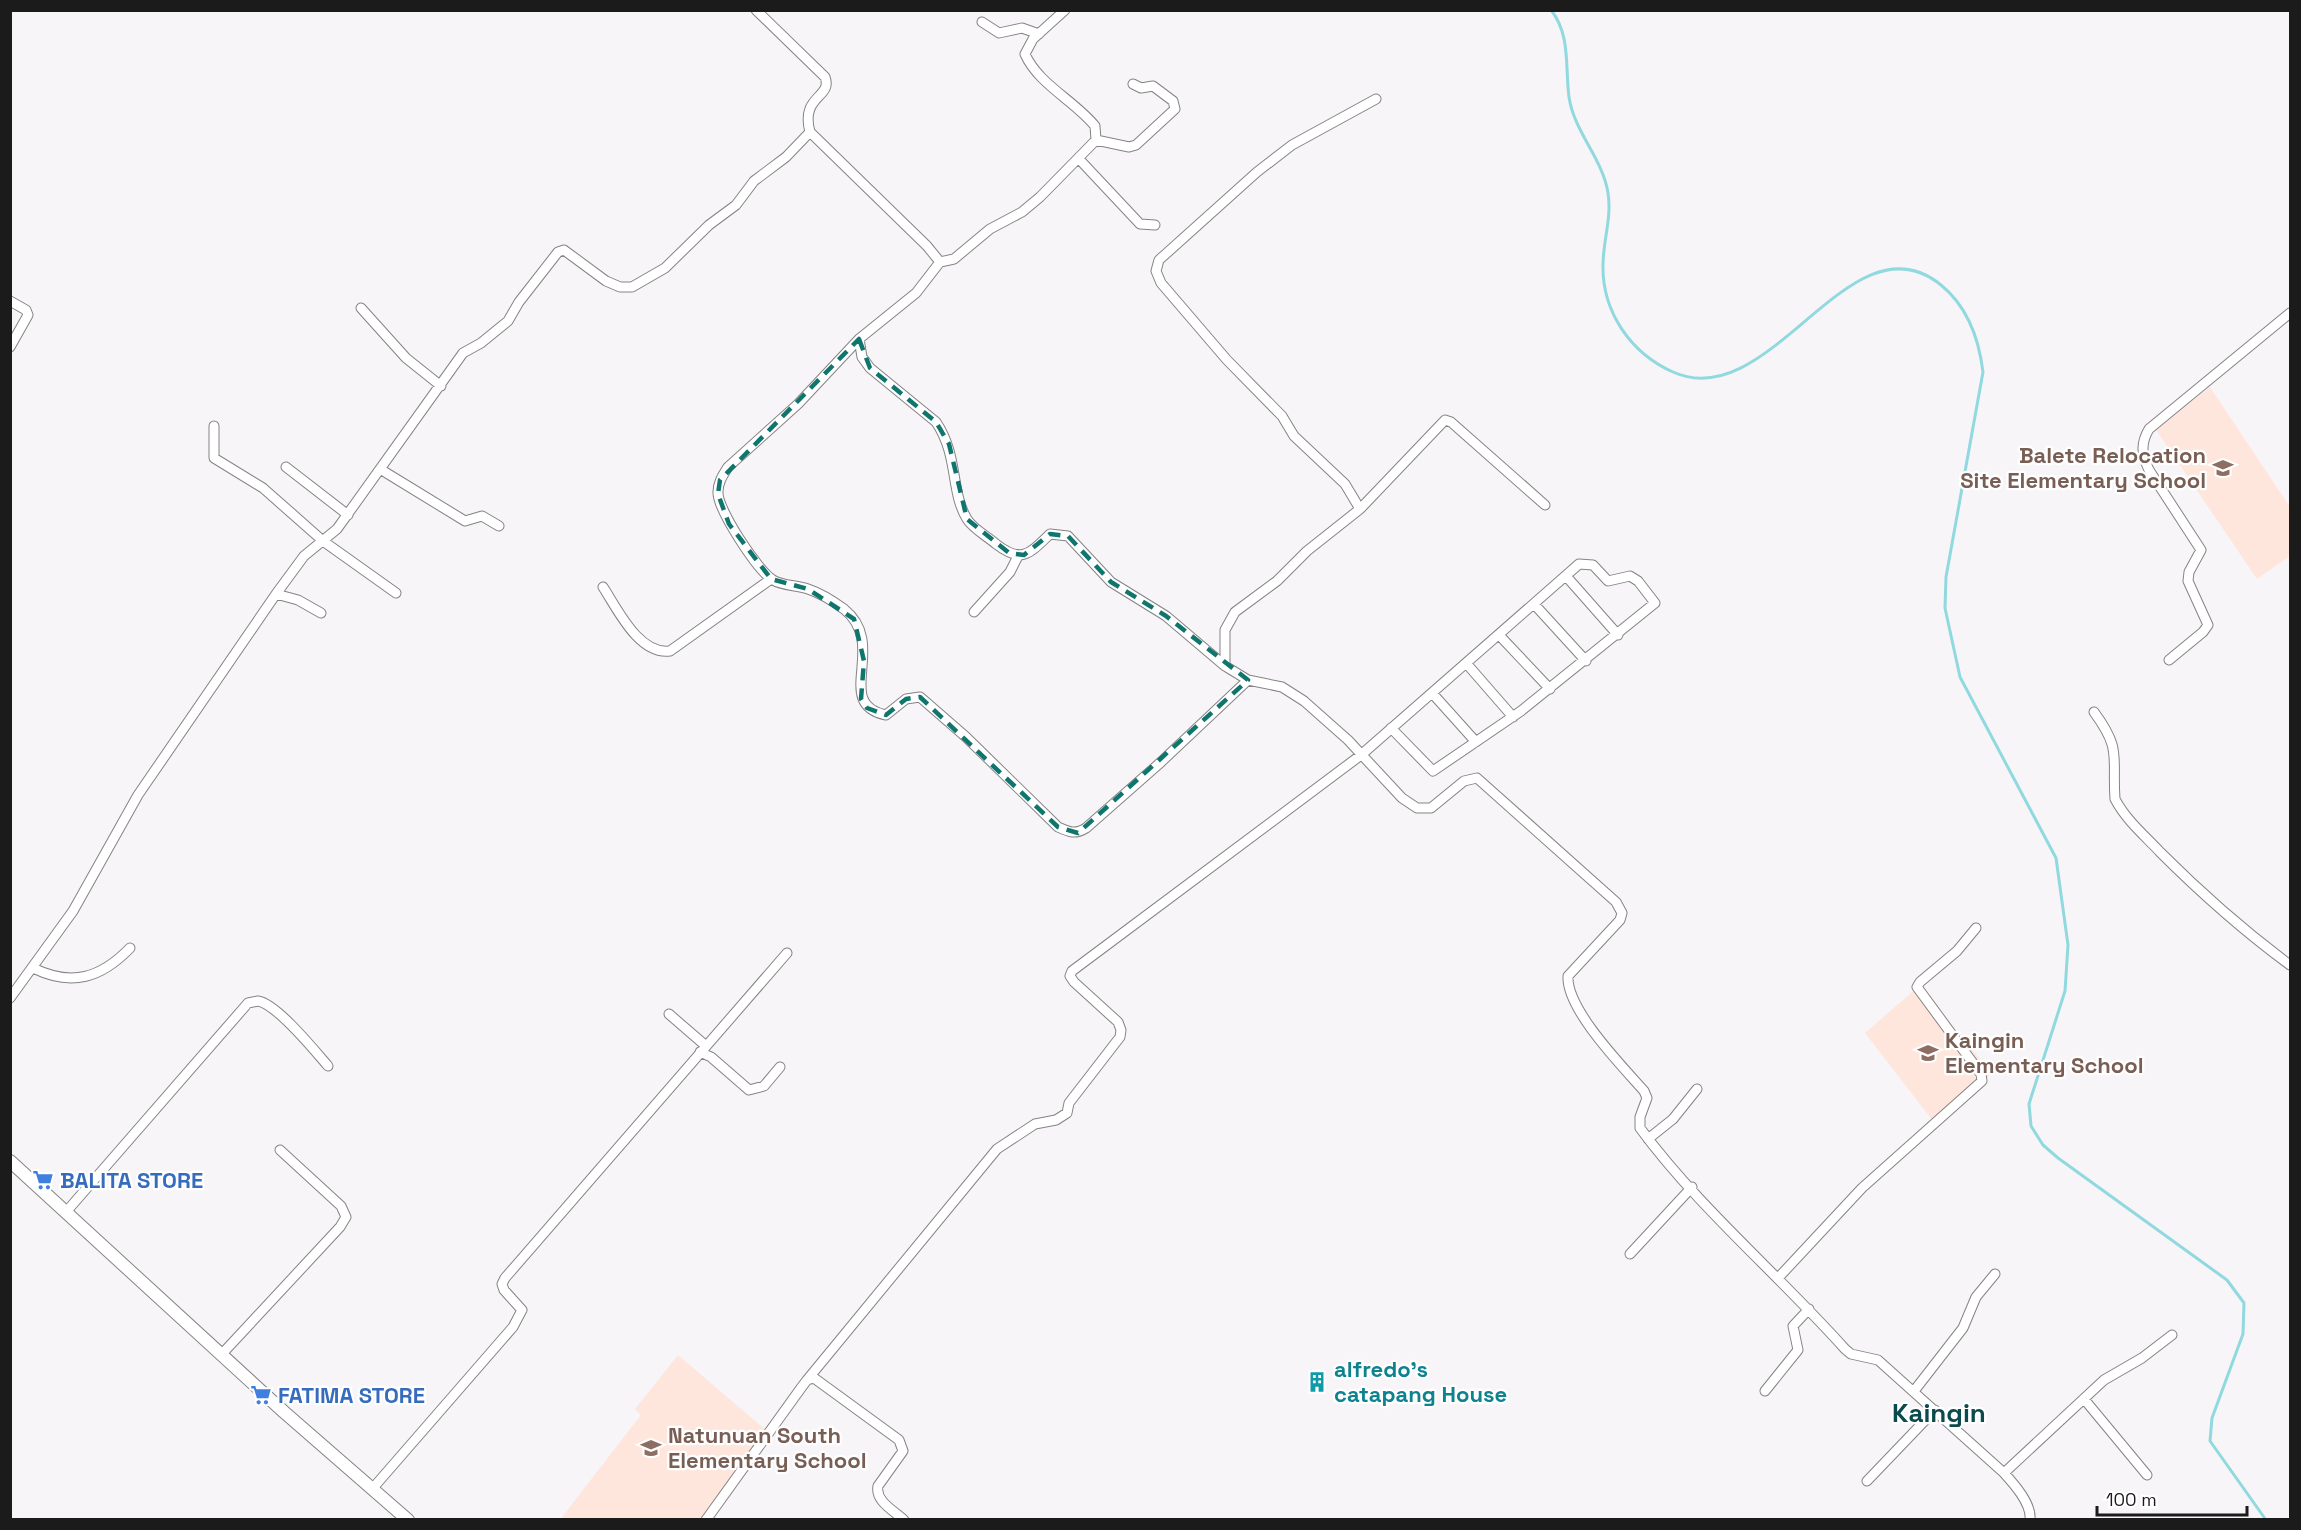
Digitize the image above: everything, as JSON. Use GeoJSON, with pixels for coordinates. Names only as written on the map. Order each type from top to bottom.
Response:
{"type":"FeatureCollection","features":[{"type":"Feature","properties":{"kind":"street"},"geometry":{"type":"LineString","coordinates":[[756,10],[825,76],[827,82],[824,92],[808,110],[810,132],[927,246],[940,262]]}},
{"type":"Feature","properties":{"kind":"street"},"geometry":{"type":"LineString","coordinates":[[1065,10],[1033,39],[1026,54],[1029,63],[1088,116],[1095,126],[1096,140],[1022,212],[990,229],[954,259],[940,262],[916,293],[859,339],[798,404],[728,467],[720,480],[718,494],[729,524],[771,579],[808,589],[827,598],[854,619],[860,630],[864,661],[861,699],[867,708],[872,712],[886,715],[906,699],[920,697],[966,737],[1058,827],[1069,832],[1078,833],[1086,828],[1161,762],[1248,680]]}},
{"type":"Feature","properties":{"kind":"street"},"geometry":{"type":"LineString","coordinates":[[982,22],[999,33],[1022,28],[1039,34]]}},
{"type":"Feature","properties":{"kind":"street"},"geometry":{"type":"LineString","coordinates":[[1096,140],[1129,147],[1136,145],[1175,109],[1173,101],[1153,86],[1141,88],[1133,84]]}},
{"type":"Feature","properties":{"kind":"street"},"geometry":{"type":"LineString","coordinates":[[1360,509],[1345,484],[1294,436],[1282,416],[1227,360],[1161,283],[1156,271],[1164,253],[1200,225],[1278,154],[1376,99]]}},
{"type":"Feature","properties":{"kind":"street"},"geometry":{"type":"LineString","coordinates":[[10,998],[94,878],[138,795],[276,594],[314,545],[337,530],[464,354],[508,321],[519,302],[558,252],[567,252],[606,281],[620,287],[632,287],[665,268],[709,225],[736,205],[754,181],[786,157],[810,132]]}},
{"type":"Feature","properties":{"kind":"street"},"geometry":{"type":"LineString","coordinates":[[1078,159],[1140,224],[1155,225]]}},
{"type":"Feature","properties":{"kind":"street"},"geometry":{"type":"LineString","coordinates":[[10,301],[26,310],[28,315],[10,347]]}},
{"type":"Feature","properties":{"kind":"street"},"geometry":{"type":"LineString","coordinates":[[362,308],[406,358],[441,386]]}},
{"type":"Feature","properties":{"kind":"street"},"geometry":{"type":"LineString","coordinates":[[2169,660],[2203,632],[2208,625],[2188,581],[2189,572],[2201,550],[2149,470],[2144,458],[2144,437],[2149,429],[2290,313]]}},
{"type":"Feature","properties":{"kind":"street"},"geometry":{"type":"LineString","coordinates":[[859,339],[862,357],[870,368],[936,422],[944,433],[953,459],[967,519],[1002,549],[1018,556],[1031,552],[1050,534],[1068,536],[1111,582],[1166,616],[1225,666],[1248,680],[1274,685],[1294,693],[1316,710],[1402,798],[1417,808],[1431,808],[1464,781],[1477,778],[1621,907],[1620,920],[1568,976],[1568,983],[1583,1015],[1644,1091],[1646,1104],[1639,1123],[1648,1139],[1738,1238],[1779,1277],[1851,1354],[1874,1357],[2004,1473],[2020,1493],[2031,1513],[2030,1520]]}},
{"type":"Feature","properties":{"kind":"street"},"geometry":{"type":"LineString","coordinates":[[1225,666],[1225,630],[1235,612],[1277,581],[1307,551],[1360,509],[1445,420],[1451,422],[1545,505]]}},
{"type":"Feature","properties":{"kind":"street"},"geometry":{"type":"LineString","coordinates":[[214,426],[214,458],[263,488],[323,541],[396,593]]}},
{"type":"Feature","properties":{"kind":"street"},"geometry":{"type":"LineString","coordinates":[[286,467],[348,515]]}},
{"type":"Feature","properties":{"kind":"street"},"geometry":{"type":"LineString","coordinates":[[380,469],[465,521],[482,516],[499,526]]}},
{"type":"Feature","properties":{"kind":"street"},"geometry":{"type":"LineString","coordinates":[[975,612],[1010,572],[1018,556]]}},
{"type":"Feature","properties":{"kind":"street"},"geometry":{"type":"LineString","coordinates":[[706,1520],[807,1380],[997,1149],[1035,1124],[1056,1120],[1067,1113],[1069,1103],[1120,1037],[1121,1030],[1118,1022],[1074,982],[1070,976],[1072,971],[1361,755],[1391,728],[1499,635],[1579,564],[1593,565],[1608,581],[1616,581],[1624,576],[1638,581],[1655,603],[1586,661],[1513,717],[1433,771],[1391,728]]}},
{"type":"Feature","properties":{"kind":"street"},"geometry":{"type":"LineString","coordinates":[[1566,576],[1618,635]]}},
{"type":"Feature","properties":{"kind":"street"},"geometry":{"type":"LineString","coordinates":[[603,587],[646,646],[658,652],[670,651],[771,579]]}},
{"type":"Feature","properties":{"kind":"street"},"geometry":{"type":"LineString","coordinates":[[276,594],[298,600],[321,613]]}},
{"type":"Feature","properties":{"kind":"street"},"geometry":{"type":"LineString","coordinates":[[1534,604],[1586,661]]}},
{"type":"Feature","properties":{"kind":"street"},"geometry":{"type":"LineString","coordinates":[[1499,635],[1550,689]]}},
{"type":"Feature","properties":{"kind":"street"},"geometry":{"type":"LineString","coordinates":[[1466,663],[1513,717]]}},
{"type":"Feature","properties":{"kind":"street"},"geometry":{"type":"LineString","coordinates":[[1432,693],[1476,742]]}},
{"type":"Feature","properties":{"kind":"street"},"geometry":{"type":"LineString","coordinates":[[2094,712],[2107,730],[2114,747],[2115,799],[2119,806],[2135,826],[2222,911],[2290,965]]}},
{"type":"Feature","properties":{"kind":"street"},"geometry":{"type":"LineString","coordinates":[[1779,1277],[1862,1188],[1982,1081],[1981,1074],[1917,987],[1964,944],[1976,928]]}},
{"type":"Feature","properties":{"kind":"street"},"geometry":{"type":"LineString","coordinates":[[33,968],[60,978],[83,977],[105,970],[130,948]]}},
{"type":"Feature","properties":{"kind":"street"},"geometry":{"type":"LineString","coordinates":[[373,1488],[513,1327],[522,1310],[504,1290],[502,1284],[505,1278],[787,953]]}},
{"type":"Feature","properties":{"kind":"street"},"geometry":{"type":"LineString","coordinates":[[66,1212],[248,1003],[258,1000],[270,1007],[307,1040],[328,1066]]}},
{"type":"Feature","properties":{"kind":"street"},"geometry":{"type":"LineString","coordinates":[[669,1014],[711,1057],[749,1090],[764,1086],[780,1067]]}},
{"type":"Feature","properties":{"kind":"street"},"geometry":{"type":"LineString","coordinates":[[1648,1139],[1673,1119],[1697,1089]]}},
{"type":"Feature","properties":{"kind":"street"},"geometry":{"type":"LineString","coordinates":[[221,1355],[340,1227],[346,1217],[340,1206],[280,1150]]}},
{"type":"Feature","properties":{"kind":"street"},"geometry":{"type":"LineString","coordinates":[[10,1161],[221,1355],[408,1520]]}},
{"type":"Feature","properties":{"kind":"street"},"geometry":{"type":"LineString","coordinates":[[1630,1254],[1692,1187]]}},
{"type":"Feature","properties":{"kind":"street"},"geometry":{"type":"LineString","coordinates":[[1914,1391],[1963,1328],[1976,1298],[1995,1274]]}},
{"type":"Feature","properties":{"kind":"street"},"geometry":{"type":"LineString","coordinates":[[1764,1392],[1796,1353],[1798,1345],[1793,1326],[1809,1309]]}},
{"type":"Feature","properties":{"kind":"street"},"geometry":{"type":"LineString","coordinates":[[2004,1473],[2104,1380],[2142,1358],[2172,1335]]}},
{"type":"Feature","properties":{"kind":"street"},"geometry":{"type":"LineString","coordinates":[[807,1380],[814,1378],[820,1381],[899,1440],[903,1451],[878,1486],[877,1492],[878,1498],[904,1520]]}},
{"type":"Feature","properties":{"kind":"street"},"geometry":{"type":"LineString","coordinates":[[2084,1399],[2147,1475]]}},
{"type":"Feature","properties":{"kind":"street"},"geometry":{"type":"LineString","coordinates":[[1867,1481],[1935,1410]]}},
{"type":"Feature","properties":{"kind":"highlighted area"},"geometry":{"type":"Polygon","coordinates":[[[859,339],[870,368],[936,422],[949,444],[967,519],[1009,553],[1024,555],[1050,534],[1068,536],[1111,582],[1166,616],[1248,680],[1078,833],[1058,827],[920,697],[906,699],[886,715],[867,708],[861,699],[864,661],[854,619],[808,589],[771,579],[729,524],[718,494],[720,480],[859,339]]]}},
{"type":"Feature","properties":{"kind":"shaded area","name":"Balete Relocation Site Elementary School"},"geometry":{"type":"Polygon","coordinates":[[[2210,387],[2290,507],[2290,556],[2257,579],[2156,430],[2210,387]]]}},
{"type":"Feature","properties":{"kind":"shaded area","name":"Kaingin Elementary School"},"geometry":{"type":"Polygon","coordinates":[[[1918,987],[1992,1073],[1936,1125],[1865,1033],[1918,987]]]}},
{"type":"Feature","properties":{"kind":"shaded area"},"geometry":{"type":"Polygon","coordinates":[[[678,1355],[768,1432],[705,1519],[565,1520],[562,1517],[641,1415],[635,1409],[678,1355]]]}},
{"type":"Feature","properties":{"kind":"waterway"},"geometry":{"type":"LineString","coordinates":[[1551,10],[1562,30],[1572,110],[1600,169],[1608,193],[1609,211],[1603,265],[1607,298],[1622,329],[1644,354],[1673,372],[1709,378],[1743,367],[1777,344],[1842,292],[1875,274],[1907,269],[1941,285],[1958,303],[1971,324],[1979,348],[1983,372],[1946,577],[1945,608],[1960,677],[2056,858],[2068,945],[2065,991],[2029,1104],[2031,1126],[2043,1145],[2058,1158],[2227,1280],[2244,1303],[2243,1334],[2212,1418],[2210,1441],[2266,1520]]}},
{"type":"Feature","properties":{"kind":"place","name":"Balete Relocation Site Elementary School"},"geometry":{"type":"Point","coordinates":[2223,468]}},
{"type":"Feature","properties":{"kind":"place","name":"Kaingin Elementary School"},"geometry":{"type":"Point","coordinates":[1928,1053]}},
{"type":"Feature","properties":{"kind":"place","name":"BALITA STORE"},"geometry":{"type":"Point","coordinates":[43,1180]}},
{"type":"Feature","properties":{"kind":"place","name":"alfredo's catapang House"},"geometry":{"type":"Point","coordinates":[1317,1382]}},
{"type":"Feature","properties":{"kind":"place","name":"FATIMA STORE"},"geometry":{"type":"Point","coordinates":[261,1395]}},
{"type":"Feature","properties":{"kind":"place","name":"Natunuan South Elementary School"},"geometry":{"type":"Point","coordinates":[651,1448]}},
{"type":"Feature","properties":{"kind":"district","name":"Kaingin"},"geometry":{"type":"Point","coordinates":[1939,1413]}}]}
